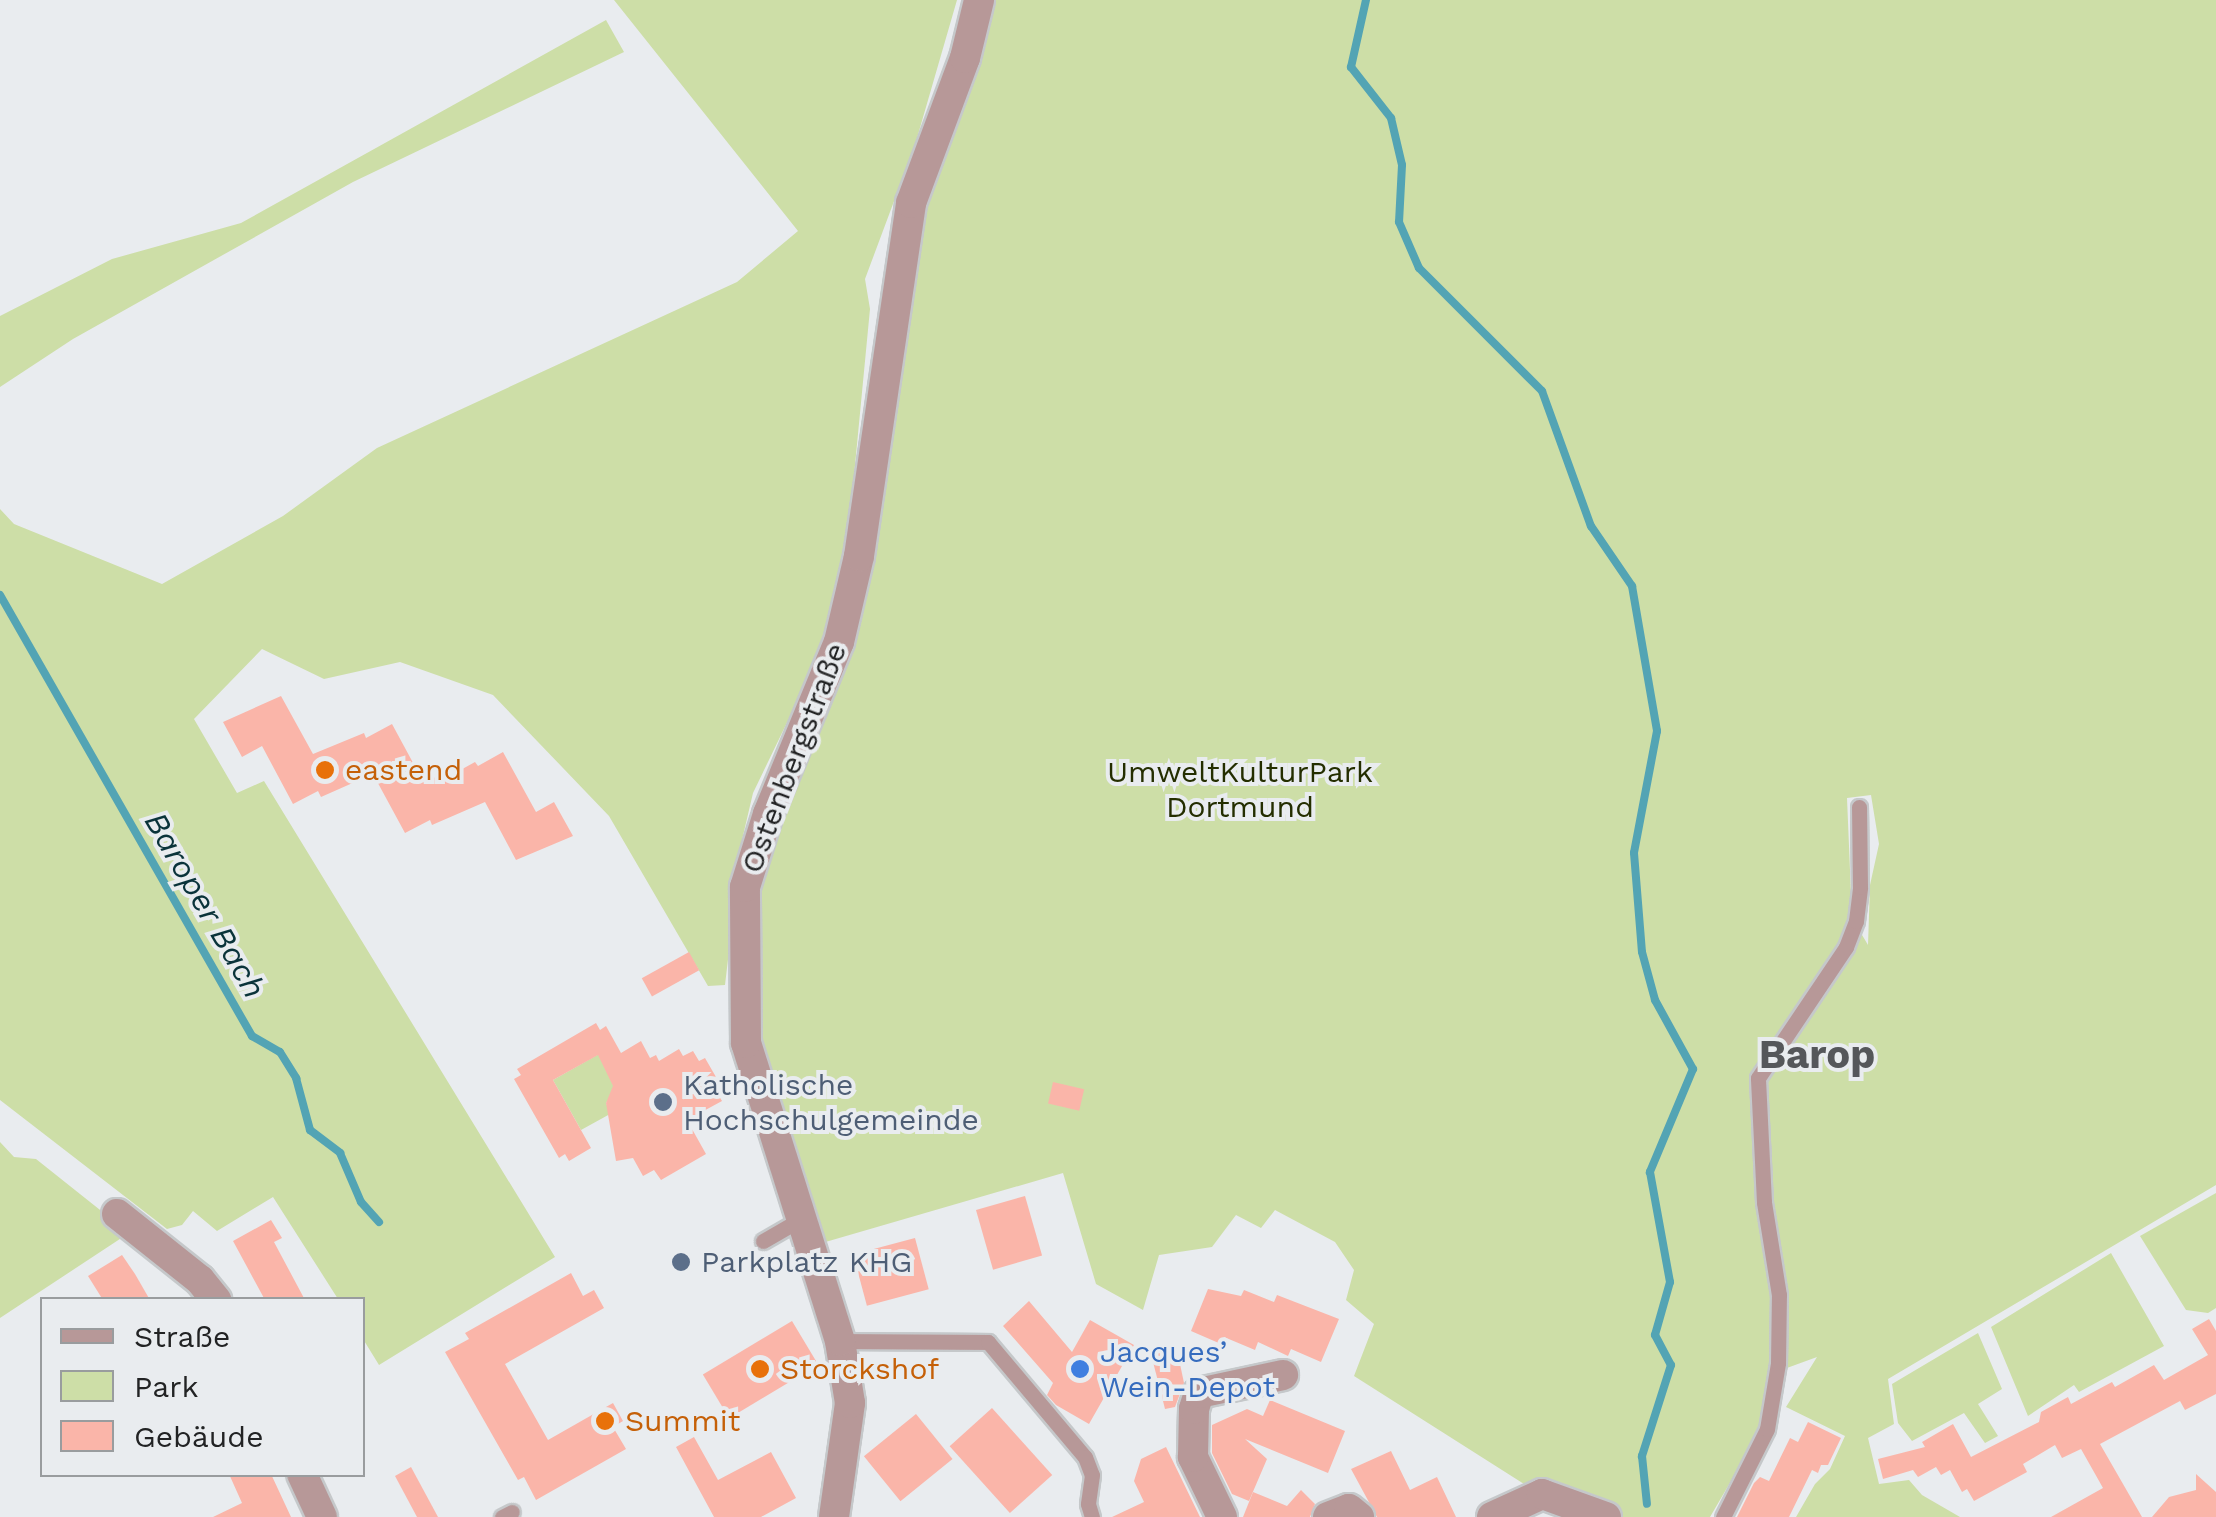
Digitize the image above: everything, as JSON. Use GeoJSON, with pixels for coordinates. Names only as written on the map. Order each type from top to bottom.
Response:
{"type":"FeatureCollection","features":[{"type":"Feature","properties":{"kind":"street","name":"Ostenbergstraße"},"geometry":{"type":"LineString","coordinates":[[834,1517],[850,1403],[840,1341],[746,1042],[746,887],[768,814],[839,642],[858,556],[911,203],[965,58],[979,0]]}},
{"type":"Feature","properties":{"kind":"street"},"geometry":{"type":"LineString","coordinates":[[116,1214],[200,1280],[214,1297]]}},
{"type":"Feature","properties":{"kind":"street"},"geometry":{"type":"LineString","coordinates":[[1222,1517],[1193,1457],[1194,1409],[1200,1393],[1283,1375]]}},
{"type":"Feature","properties":{"kind":"street"},"geometry":{"type":"LineString","coordinates":[[303,1477],[322,1517]]}},
{"type":"Feature","properties":{"kind":"street"},"geometry":{"type":"LineString","coordinates":[[1492,1517],[1542,1494],[1606,1517]]}},
{"type":"Feature","properties":{"kind":"street"},"geometry":{"type":"LineString","coordinates":[[1328,1517],[1349,1509],[1358,1517]]}},
{"type":"Feature","properties":{"kind":"lane"},"geometry":{"type":"LineString","coordinates":[[1723,1517],[1767,1429],[1778,1363],[1779,1295],[1764,1202],[1758,1078],[1846,947],[1856,921],[1860,887],[1859,806]]}},
{"type":"Feature","properties":{"kind":"lane"},"geometry":{"type":"LineString","coordinates":[[763,1241],[801,1219]]}},
{"type":"Feature","properties":{"kind":"lane"},"geometry":{"type":"LineString","coordinates":[[840,1341],[988,1342],[1085,1457],[1092,1475],[1088,1504],[1092,1517]]}},
{"type":"Feature","properties":{"kind":"green space"},"geometry":{"type":"Polygon","coordinates":[[[614,0],[957,0],[915,145],[865,279],[870,309],[848,538],[823,648],[753,793],[742,840],[725,985],[708,986],[609,816],[493,695],[400,662],[324,679],[262,649],[194,719],[237,793],[264,781],[555,1257],[379,1365],[365,1342],[365,1297],[337,1297],[273,1197],[217,1231],[193,1211],[182,1225],[167,1229],[0,1100],[0,509],[14,524],[162,584],[283,516],[377,448],[737,282],[798,231],[614,0]]]}},
{"type":"Feature","properties":{"kind":"green space","name":"UmweltKulturPark Dortmund"},"geometry":{"type":"Polygon","coordinates":[[[983,0],[2216,0],[2216,1185],[1888,1379],[1894,1424],[1868,1438],[1879,1484],[1909,1480],[1922,1495],[1960,1517],[1796,1517],[1815,1484],[1830,1469],[1845,1436],[1786,1407],[1817,1357],[1776,1372],[1762,1428],[1710,1517],[1606,1517],[1527,1486],[1354,1376],[1374,1324],[1346,1300],[1354,1270],[1335,1242],[1275,1210],[1261,1228],[1236,1215],[1212,1247],[1159,1255],[1143,1310],[1096,1284],[1063,1173],[822,1243],[755,1035],[755,892],[821,709],[918,204],[983,0]],[[1871,795],[1847,798],[1852,918],[1868,945],[1870,885],[1879,844],[1871,795]]]}},
{"type":"Feature","properties":{"kind":"green space"},"geometry":{"type":"Polygon","coordinates":[[[606,20],[624,52],[353,182],[73,339],[0,387],[0,316],[112,259],[241,223],[606,20]]]}},
{"type":"Feature","properties":{"kind":"green space"},"geometry":{"type":"Polygon","coordinates":[[[599,1054],[615,1089],[606,1103],[610,1114],[581,1130],[553,1080],[599,1054]]]}},
{"type":"Feature","properties":{"kind":"green space"},"geometry":{"type":"Polygon","coordinates":[[[0,1142],[14,1157],[36,1159],[129,1233],[0,1318],[0,1142]]]}},
{"type":"Feature","properties":{"kind":"green space"},"geometry":{"type":"Polygon","coordinates":[[[2216,1193],[2216,1308],[2208,1313],[2186,1310],[2140,1236],[2216,1193]]]}},
{"type":"Feature","properties":{"kind":"green space"},"geometry":{"type":"Polygon","coordinates":[[[2111,1253],[2164,1346],[2079,1392],[2074,1385],[2028,1416],[1991,1327],[2111,1253]]]}},
{"type":"Feature","properties":{"kind":"green space"},"geometry":{"type":"Polygon","coordinates":[[[1978,1333],[2002,1389],[1978,1404],[1998,1436],[1985,1443],[1964,1413],[1912,1441],[1898,1423],[1892,1384],[1978,1333]]]}},
{"type":"Feature","properties":{"kind":"building"},"geometry":{"type":"Polygon","coordinates":[[[281,696],[313,754],[364,733],[366,738],[392,724],[424,783],[444,772],[446,778],[475,762],[478,766],[503,752],[536,812],[554,802],[573,836],[516,860],[485,802],[432,825],[430,820],[405,833],[373,774],[321,797],[318,791],[293,804],[262,746],[242,757],[223,722],[281,696]]]}},
{"type":"Feature","properties":{"kind":"building"},"geometry":{"type":"Polygon","coordinates":[[[689,952],[699,970],[652,997],[642,978],[689,952]]]}},
{"type":"Feature","properties":{"kind":"building","name":"Katholische Hochschulgemeinde"},"geometry":{"type":"Polygon","coordinates":[[[596,1023],[600,1030],[606,1026],[621,1053],[641,1041],[650,1058],[656,1055],[659,1061],[679,1049],[683,1056],[693,1051],[699,1061],[705,1058],[716,1077],[710,1081],[722,1101],[687,1120],[706,1154],[661,1180],[654,1170],[643,1176],[633,1158],[616,1161],[606,1103],[613,1086],[598,1055],[553,1080],[591,1148],[569,1161],[565,1154],[559,1158],[514,1079],[521,1075],[517,1069],[596,1023]]]}},
{"type":"Feature","properties":{"kind":"building"},"geometry":{"type":"Polygon","coordinates":[[[1053,1082],[1084,1089],[1079,1111],[1048,1103],[1053,1082]]]}},
{"type":"Feature","properties":{"kind":"building"},"geometry":{"type":"Polygon","coordinates":[[[1025,1196],[1042,1256],[993,1270],[976,1210],[1025,1196]]]}},
{"type":"Feature","properties":{"kind":"building"},"geometry":{"type":"Polygon","coordinates":[[[271,1220],[282,1238],[274,1242],[303,1297],[263,1297],[233,1241],[271,1220]]]}},
{"type":"Feature","properties":{"kind":"building"},"geometry":{"type":"Polygon","coordinates":[[[915,1238],[929,1289],[867,1306],[853,1255],[915,1238]]]}},
{"type":"Feature","properties":{"kind":"building"},"geometry":{"type":"Polygon","coordinates":[[[122,1255],[148,1297],[101,1297],[88,1276],[122,1255]]]}},
{"type":"Feature","properties":{"kind":"building"},"geometry":{"type":"Polygon","coordinates":[[[571,1273],[583,1296],[594,1290],[604,1308],[505,1364],[548,1440],[613,1403],[623,1421],[613,1427],[626,1449],[536,1500],[524,1477],[518,1480],[445,1352],[469,1339],[465,1333],[571,1273]]]}},
{"type":"Feature","properties":{"kind":"building"},"geometry":{"type":"Polygon","coordinates":[[[1208,1289],[1241,1296],[1244,1290],[1274,1302],[1277,1295],[1339,1319],[1321,1362],[1291,1349],[1288,1356],[1258,1342],[1255,1350],[1224,1337],[1221,1344],[1191,1331],[1208,1289]]]}},
{"type":"Feature","properties":{"kind":"building","name":"Jacques’ Wein-Depot"},"geometry":{"type":"Polygon","coordinates":[[[1029,1301],[1072,1352],[1090,1320],[1134,1345],[1089,1424],[1056,1405],[1047,1395],[1053,1383],[1003,1326],[1029,1301]]]}},
{"type":"Feature","properties":{"kind":"building"},"geometry":{"type":"Polygon","coordinates":[[[2209,1319],[2216,1331],[2216,1394],[2185,1410],[2180,1401],[2100,1444],[2142,1517],[2051,1517],[2103,1488],[2081,1449],[2062,1458],[2055,1445],[2023,1464],[2027,1472],[1974,1501],[1967,1489],[1962,1492],[1950,1470],[1941,1475],[1936,1467],[1918,1477],[1913,1470],[1883,1479],[1878,1459],[1925,1447],[1922,1442],[1953,1424],[1971,1457],[2039,1422],[2041,1412],[2068,1397],[2071,1404],[2112,1382],[2115,1387],[2154,1365],[2164,1380],[2208,1355],[2192,1329],[2209,1319]]]}},
{"type":"Feature","properties":{"kind":"building","name":"Storckshof"},"geometry":{"type":"Polygon","coordinates":[[[792,1321],[818,1365],[729,1418],[703,1375],[792,1321]]]}},
{"type":"Feature","properties":{"kind":"building"},"geometry":{"type":"Polygon","coordinates":[[[1176,1345],[1184,1383],[1175,1407],[1165,1409],[1150,1350],[1176,1345]]]}},
{"type":"Feature","properties":{"kind":"building"},"geometry":{"type":"Polygon","coordinates":[[[1270,1400],[1345,1431],[1328,1473],[1245,1439],[1267,1459],[1249,1501],[1232,1494],[1212,1453],[1212,1425],[1247,1409],[1263,1416],[1270,1400]]]}},
{"type":"Feature","properties":{"kind":"building"},"geometry":{"type":"Polygon","coordinates":[[[992,1408],[1052,1475],[1010,1513],[950,1446],[992,1408]]]}},
{"type":"Feature","properties":{"kind":"building"},"geometry":{"type":"Polygon","coordinates":[[[916,1414],[953,1459],[900,1501],[864,1456],[916,1414]]]}},
{"type":"Feature","properties":{"kind":"building"},"geometry":{"type":"Polygon","coordinates":[[[1808,1422],[1841,1438],[1828,1465],[1821,1465],[1818,1473],[1812,1470],[1789,1517],[1737,1517],[1754,1483],[1760,1477],[1769,1481],[1790,1438],[1798,1442],[1808,1422]]]}},
{"type":"Feature","properties":{"kind":"building"},"geometry":{"type":"Polygon","coordinates":[[[694,1437],[718,1480],[771,1452],[796,1498],[761,1517],[714,1517],[676,1447],[694,1437]]]}},
{"type":"Feature","properties":{"kind":"building"},"geometry":{"type":"Polygon","coordinates":[[[1166,1447],[1200,1517],[1112,1517],[1144,1502],[1134,1481],[1141,1459],[1166,1447]]]}},
{"type":"Feature","properties":{"kind":"building"},"geometry":{"type":"Polygon","coordinates":[[[1391,1451],[1410,1490],[1437,1477],[1456,1517],[1377,1517],[1351,1469],[1391,1451]]]}},
{"type":"Feature","properties":{"kind":"building"},"geometry":{"type":"Polygon","coordinates":[[[411,1467],[438,1517],[417,1517],[395,1476],[411,1467]]]}},
{"type":"Feature","properties":{"kind":"building"},"geometry":{"type":"Polygon","coordinates":[[[2196,1474],[2216,1492],[2216,1517],[2152,1517],[2169,1497],[2196,1490],[2196,1474]]]}},
{"type":"Feature","properties":{"kind":"building"},"geometry":{"type":"Polygon","coordinates":[[[230,1477],[272,1477],[291,1517],[213,1517],[242,1503],[230,1477]]]}},
{"type":"Feature","properties":{"kind":"building"},"geometry":{"type":"Polygon","coordinates":[[[1301,1490],[1315,1504],[1310,1517],[1243,1517],[1253,1492],[1287,1506],[1301,1490]]]}},
{"type":"Feature","properties":{"kind":"waterway"},"geometry":{"type":"LineString","coordinates":[[1366,0],[1351,67],[1391,118],[1402,165],[1399,222],[1419,268],[1542,391],[1591,526],[1632,586],[1657,731],[1634,853],[1642,952],[1655,1000],[1693,1069],[1650,1172],[1670,1282],[1655,1335],[1671,1365],[1642,1456],[1647,1504]]}},
{"type":"Feature","properties":{"kind":"waterway","name":"Baroper Bach"},"geometry":{"type":"LineString","coordinates":[[0,595],[252,1036],[280,1052],[296,1078],[310,1130],[340,1153],[361,1202],[379,1222]]}},
{"type":"Feature","properties":{"kind":"place","name":"eastend"},"geometry":{"type":"Point","coordinates":[325,770]}},
{"type":"Feature","properties":{"kind":"place","name":"Katholische Hochschulgemeinde"},"geometry":{"type":"Point","coordinates":[663,1102]}},
{"type":"Feature","properties":{"kind":"place","name":"Parkplatz KHG"},"geometry":{"type":"Point","coordinates":[681,1262]}},
{"type":"Feature","properties":{"kind":"place","name":"Storckshof"},"geometry":{"type":"Point","coordinates":[760,1369]}},
{"type":"Feature","properties":{"kind":"place","name":"Jacques’ Wein-Depot"},"geometry":{"type":"Point","coordinates":[1080,1369]}},
{"type":"Feature","properties":{"kind":"place","name":"Summit"},"geometry":{"type":"Point","coordinates":[605,1421]}},
{"type":"Feature","properties":{"kind":"district","name":"Barop"},"geometry":{"type":"Point","coordinates":[1817,1055]}}]}
